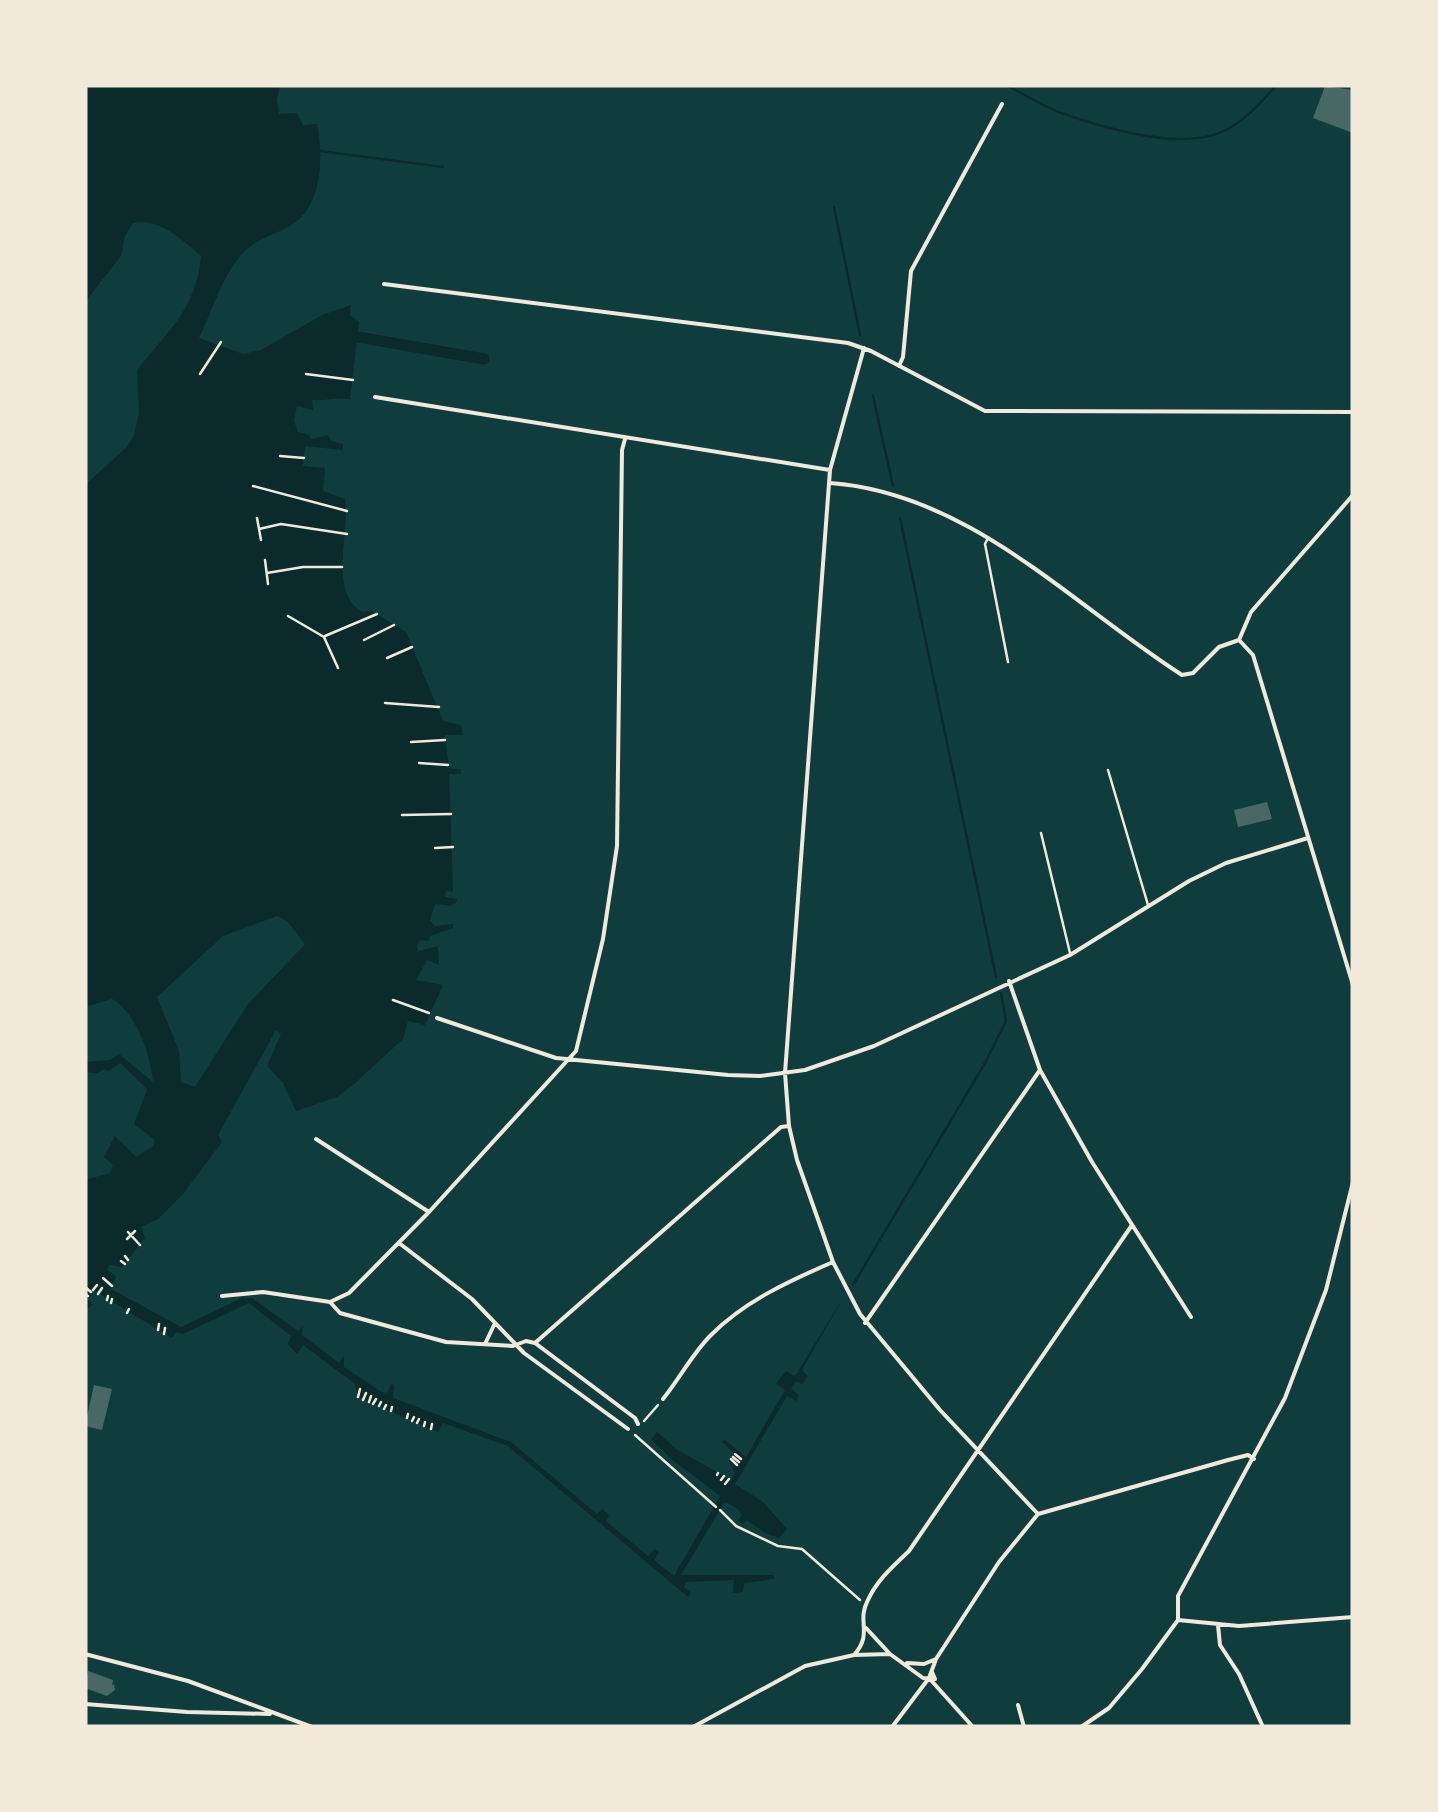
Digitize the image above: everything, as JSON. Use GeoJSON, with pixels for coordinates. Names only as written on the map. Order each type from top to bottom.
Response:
{"type":"FeatureCollection","features":[{"type":"Feature","properties":{"kind":"street"},"geometry":{"type":"LineString","coordinates":[[900,366],[911,271],[1002,104]]}},
{"type":"Feature","properties":{"kind":"street"},"geometry":{"type":"LineString","coordinates":[[384,284],[864,348],[976,408],[997,413],[1353,412]]}},
{"type":"Feature","properties":{"kind":"street"},"geometry":{"type":"LineString","coordinates":[[864,348],[830,470],[785,1074],[789,1126],[833,1262],[865,1323],[1038,1514]]}},
{"type":"Feature","properties":{"kind":"street"},"geometry":{"type":"LineString","coordinates":[[375,396],[830,470]]}},
{"type":"Feature","properties":{"kind":"street"},"geometry":{"type":"LineString","coordinates":[[222,1296],[264,1292],[330,1302],[356,1288],[576,1052],[603,939],[617,846],[625,439]]}},
{"type":"Feature","properties":{"kind":"street"},"geometry":{"type":"LineString","coordinates":[[830,484],[891,493],[947,516],[988,539],[1182,675],[1193,674],[1219,647],[1239,640],[1251,612],[1353,495]]}},
{"type":"Feature","properties":{"kind":"street"},"geometry":{"type":"LineString","coordinates":[[1239,640],[1253,655],[1353,985]]}},
{"type":"Feature","properties":{"kind":"street"},"geometry":{"type":"LineString","coordinates":[[437,1018],[569,1060],[728,1075],[785,1074],[874,1046],[1070,954],[1189,881],[1226,864],[1308,838]]}},
{"type":"Feature","properties":{"kind":"street"},"geometry":{"type":"LineString","coordinates":[[1009,981],[1040,1070],[1092,1162],[1191,1317]]}},
{"type":"Feature","properties":{"kind":"street"},"geometry":{"type":"LineString","coordinates":[[865,1323],[1040,1070]]}},
{"type":"Feature","properties":{"kind":"street"},"geometry":{"type":"LineString","coordinates":[[535,1343],[781,1126],[789,1126]]}},
{"type":"Feature","properties":{"kind":"street"},"geometry":{"type":"LineString","coordinates":[[316,1140],[429,1212]]}},
{"type":"Feature","properties":{"kind":"street"},"geometry":{"type":"LineString","coordinates":[[1081,1727],[1094,1724],[1117,1700],[1178,1620],[1178,1596],[1284,1398],[1326,1290],[1353,1182]]}},
{"type":"Feature","properties":{"kind":"street"},"geometry":{"type":"LineString","coordinates":[[854,1655],[864,1640],[865,1604],[882,1577],[909,1551],[1132,1225]]}},
{"type":"Feature","properties":{"kind":"street"},"geometry":{"type":"LineString","coordinates":[[398,1243],[472,1299],[516,1344],[628,1429]]}},
{"type":"Feature","properties":{"kind":"street"},"geometry":{"type":"LineString","coordinates":[[663,1399],[712,1334],[788,1282],[833,1262]]}},
{"type":"Feature","properties":{"kind":"street"},"geometry":{"type":"LineString","coordinates":[[330,1302],[340,1313],[446,1342],[535,1343],[641,1422]]}},
{"type":"Feature","properties":{"kind":"street"},"geometry":{"type":"LineString","coordinates":[[485,1344],[494,1323]]}},
{"type":"Feature","properties":{"kind":"street"},"geometry":{"type":"LineString","coordinates":[[892,1727],[932,1678],[936,1660],[999,1562],[1038,1514],[1241,1457],[1254,1458]]}},
{"type":"Feature","properties":{"kind":"street"},"geometry":{"type":"LineString","coordinates":[[1178,1620],[1239,1626],[1353,1617]]}},
{"type":"Feature","properties":{"kind":"street"},"geometry":{"type":"LineString","coordinates":[[1218,1624],[1220,1645],[1239,1674],[1263,1727]]}},
{"type":"Feature","properties":{"kind":"street"},"geometry":{"type":"LineString","coordinates":[[866,1627],[890,1654],[924,1678],[932,1678],[974,1727]]}},
{"type":"Feature","properties":{"kind":"street"},"geometry":{"type":"LineString","coordinates":[[85,1654],[185,1680],[312,1727]]}},
{"type":"Feature","properties":{"kind":"street"},"geometry":{"type":"LineString","coordinates":[[693,1727],[805,1666],[854,1655],[890,1654]]}},
{"type":"Feature","properties":{"kind":"street"},"geometry":{"type":"LineString","coordinates":[[905,1663],[936,1660]]}},
{"type":"Feature","properties":{"kind":"street"},"geometry":{"type":"LineString","coordinates":[[85,1704],[278,1714]]}},
{"type":"Feature","properties":{"kind":"street"},"geometry":{"type":"LineString","coordinates":[[1018,1705],[1024,1727]]}},
{"type":"Feature","properties":{"kind":"street"},"geometry":{"type":"LineString","coordinates":[[753,1727],[881,1727]]}},
{"type":"Feature","properties":{"kind":"lane"},"geometry":{"type":"LineString","coordinates":[[988,539],[984,544],[1008,662]]}},
{"type":"Feature","properties":{"kind":"lane"},"geometry":{"type":"LineString","coordinates":[[1108,770],[1149,906]]}},
{"type":"Feature","properties":{"kind":"lane"},"geometry":{"type":"LineString","coordinates":[[1041,833],[1070,954]]}},
{"type":"Feature","properties":{"kind":"lane"},"geometry":{"type":"LineString","coordinates":[[628,1429],[641,1422]]}},
{"type":"Feature","properties":{"kind":"path"},"geometry":{"type":"LineString","coordinates":[[200,374],[221,342]]}},
{"type":"Feature","properties":{"kind":"path"},"geometry":{"type":"LineString","coordinates":[[306,374],[353,380]]}},
{"type":"Feature","properties":{"kind":"path"},"geometry":{"type":"LineString","coordinates":[[280,456],[304,458]]}},
{"type":"Feature","properties":{"kind":"path"},"geometry":{"type":"LineString","coordinates":[[253,486],[347,511]]}},
{"type":"Feature","properties":{"kind":"path"},"geometry":{"type":"LineString","coordinates":[[257,518],[261,540]]}},
{"type":"Feature","properties":{"kind":"path"},"geometry":{"type":"LineString","coordinates":[[259,529],[281,524],[347,534]]}},
{"type":"Feature","properties":{"kind":"path"},"geometry":{"type":"LineString","coordinates":[[264,560],[268,584]]}},
{"type":"Feature","properties":{"kind":"path"},"geometry":{"type":"LineString","coordinates":[[267,573],[304,567],[342,567]]}},
{"type":"Feature","properties":{"kind":"path"},"geometry":{"type":"LineString","coordinates":[[324,636],[376,614]]}},
{"type":"Feature","properties":{"kind":"path"},"geometry":{"type":"LineString","coordinates":[[288,616],[324,636],[338,668]]}},
{"type":"Feature","properties":{"kind":"path"},"geometry":{"type":"LineString","coordinates":[[364,640],[394,625]]}},
{"type":"Feature","properties":{"kind":"path"},"geometry":{"type":"LineString","coordinates":[[387,658],[412,646]]}},
{"type":"Feature","properties":{"kind":"path"},"geometry":{"type":"LineString","coordinates":[[385,703],[439,707]]}},
{"type":"Feature","properties":{"kind":"path"},"geometry":{"type":"LineString","coordinates":[[411,742],[445,740]]}},
{"type":"Feature","properties":{"kind":"path"},"geometry":{"type":"LineString","coordinates":[[419,762],[448,764]]}},
{"type":"Feature","properties":{"kind":"path"},"geometry":{"type":"LineString","coordinates":[[402,815],[451,814]]}},
{"type":"Feature","properties":{"kind":"path"},"geometry":{"type":"LineString","coordinates":[[435,848],[453,847]]}},
{"type":"Feature","properties":{"kind":"path"},"geometry":{"type":"LineString","coordinates":[[393,1000],[430,1014]]}},
{"type":"Feature","properties":{"kind":"path"},"geometry":{"type":"LineString","coordinates":[[130,1235],[137,1242]]}},
{"type":"Feature","properties":{"kind":"path"},"geometry":{"type":"LineString","coordinates":[[103,1278],[112,1286]]}},
{"type":"Feature","properties":{"kind":"path"},"geometry":{"type":"LineString","coordinates":[[88,1291],[96,1284]]}},
{"type":"Feature","properties":{"kind":"path"},"geometry":{"type":"LineString","coordinates":[[98,1294],[102,1288]]}},
{"type":"Feature","properties":{"kind":"path"},"geometry":{"type":"LineString","coordinates":[[360,1389],[371,1401],[366,1393]]}},
{"type":"Feature","properties":{"kind":"path"},"geometry":{"type":"LineString","coordinates":[[641,1422],[663,1399]]}},
{"type":"Feature","properties":{"kind":"path"},"geometry":{"type":"LineString","coordinates":[[628,1429],[736,1526],[778,1546],[802,1549],[865,1604]]}},
{"type":"Feature","properties":{"kind":"path"},"geometry":{"type":"LineString","coordinates":[[733,1457],[739,1462]]}},
{"type":"Feature","properties":{"kind":"path"},"geometry":{"type":"LineString","coordinates":[[722,1477],[725,1484]]}},
{"type":"Feature","properties":{"kind":"water"},"geometry":{"type":"Polygon","coordinates":[[[85,85],[280,85],[279,114],[297,113],[303,125],[317,124],[319,176],[306,212],[240,256],[199,338],[243,354],[261,350],[322,315],[351,305],[350,315],[359,322],[350,399],[312,400],[313,410],[297,406],[294,421],[298,432],[311,439],[328,435],[331,441],[343,444],[343,450],[305,446],[303,466],[325,468],[323,491],[345,499],[343,577],[352,603],[362,612],[372,611],[406,632],[443,721],[461,725],[463,735],[445,735],[449,768],[461,770],[461,774],[449,774],[453,892],[446,891],[445,897],[457,899],[450,906],[435,904],[430,920],[435,926],[453,924],[453,928],[430,936],[429,941],[420,940],[417,946],[418,951],[438,946],[439,965],[427,960],[416,980],[443,985],[425,1025],[408,1021],[403,1039],[354,1084],[337,1097],[296,1111],[283,1083],[267,1066],[281,1034],[276,1030],[218,1135],[222,1142],[183,1194],[158,1219],[141,1227],[145,1238],[122,1267],[109,1265],[107,1270],[116,1276],[111,1289],[181,1327],[242,1298],[252,1298],[298,1331],[303,1326],[302,1335],[339,1363],[344,1356],[344,1367],[383,1393],[394,1385],[393,1398],[511,1442],[597,1514],[602,1509],[609,1515],[606,1521],[648,1556],[655,1549],[659,1552],[654,1560],[674,1576],[720,1496],[651,1440],[657,1432],[676,1449],[731,1480],[735,1473],[729,1461],[735,1454],[721,1441],[746,1457],[785,1390],[776,1384],[786,1371],[795,1376],[843,1298],[802,1370],[808,1376],[802,1384],[796,1381],[791,1389],[799,1395],[796,1401],[787,1396],[735,1484],[763,1502],[787,1529],[779,1538],[747,1520],[743,1524],[738,1521],[742,1515],[739,1510],[724,1503],[681,1575],[773,1575],[775,1579],[744,1583],[743,1592],[733,1593],[734,1580],[686,1582],[684,1587],[691,1593],[688,1597],[508,1446],[443,1423],[438,1432],[358,1397],[355,1384],[303,1345],[297,1354],[288,1344],[291,1336],[249,1303],[183,1334],[176,1332],[172,1338],[93,1290],[87,1298],[93,1305],[85,1310],[85,1180],[110,1173],[113,1165],[104,1157],[115,1136],[136,1157],[153,1146],[155,1140],[134,1124],[147,1090],[144,1086],[120,1063],[109,1071],[85,1072],[85,1062],[110,1060],[119,1054],[153,1082],[141,1036],[121,1005],[112,999],[85,1007],[85,485],[127,447],[134,435],[139,413],[137,370],[187,305],[201,256],[161,227],[133,223],[125,236],[121,256],[85,302],[85,85]],[[277,916],[223,936],[157,997],[179,1051],[181,1082],[195,1087],[248,1004],[305,944],[287,921],[277,916]]]}},
{"type":"Feature","properties":{"kind":"building"},"geometry":{"type":"Polygon","coordinates":[[[1325,86],[1353,90],[1353,133],[1313,118],[1325,86]]]}},
{"type":"Feature","properties":{"kind":"building"},"geometry":{"type":"Polygon","coordinates":[[[1267,802],[1272,819],[1238,827],[1234,810],[1267,802]]]}},
{"type":"Feature","properties":{"kind":"building"},"geometry":{"type":"Polygon","coordinates":[[[94,1385],[112,1389],[102,1430],[85,1426],[94,1385]]]}},
{"type":"Feature","properties":{"kind":"building"},"geometry":{"type":"Polygon","coordinates":[[[88,1671],[113,1680],[115,1690],[107,1696],[85,1688],[88,1671]]]}},
{"type":"Feature","properties":{"kind":"waterway"},"geometry":{"type":"LineString","coordinates":[[1006,85],[1054,110],[1099,125],[1189,139],[1234,126],[1277,85]]}},
{"type":"Feature","properties":{"kind":"waterway"},"geometry":{"type":"LineString","coordinates":[[320,151],[443,167]]}},
{"type":"Feature","properties":{"kind":"waterway"},"geometry":{"type":"LineString","coordinates":[[834,207],[860,335]]}},
{"type":"Feature","properties":{"kind":"waterway"},"geometry":{"type":"LineString","coordinates":[[358,337],[484,359]]}},
{"type":"Feature","properties":{"kind":"waterway"},"geometry":{"type":"LineString","coordinates":[[873,396],[893,486]]}},
{"type":"Feature","properties":{"kind":"waterway"},"geometry":{"type":"LineString","coordinates":[[900,518],[996,977]]}},
{"type":"Feature","properties":{"kind":"waterway"},"geometry":{"type":"LineString","coordinates":[[853,1285],[985,1063],[1006,1021],[1001,993]]}}]}
